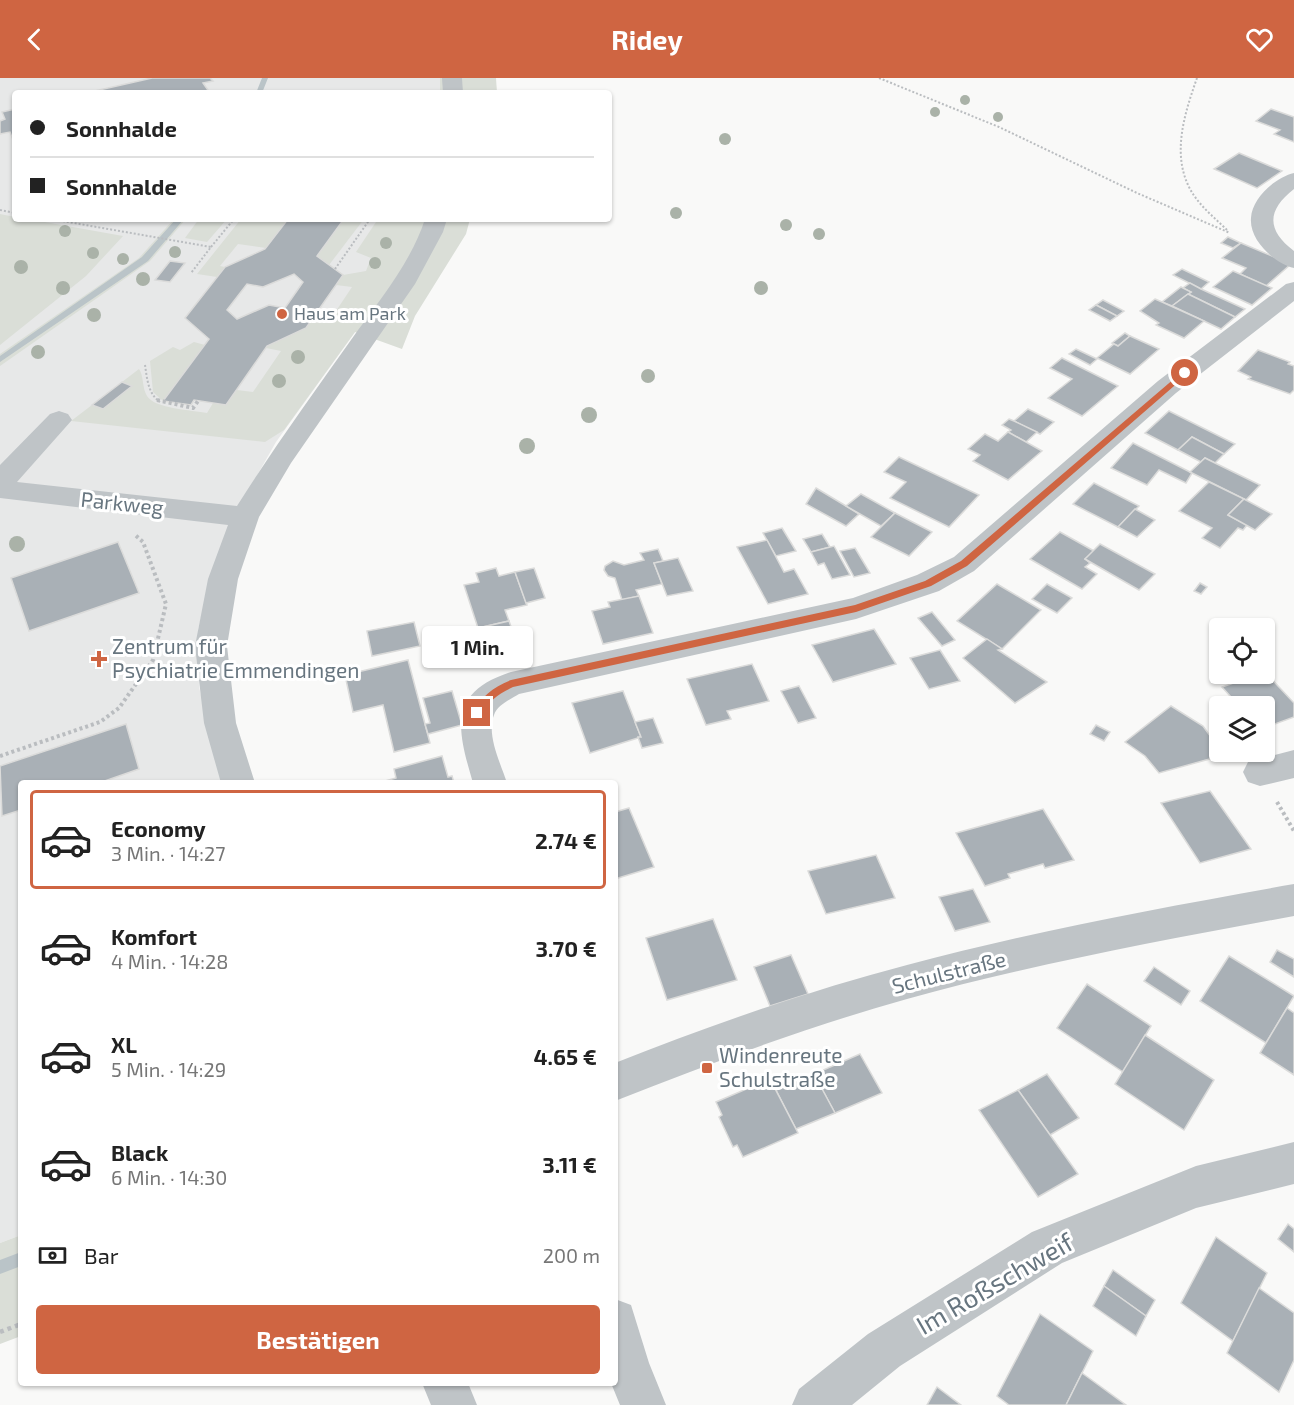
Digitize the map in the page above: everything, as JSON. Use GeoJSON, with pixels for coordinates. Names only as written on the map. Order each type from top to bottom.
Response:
{"type":"FeatureCollection","features":[{"type":"Feature","properties":{"kind":"street"},"geometry":{"type":"LineString","coordinates":[[1292,259],[1268,239],[1261,223],[1263,208],[1294,179]]}},
{"type":"Feature","properties":{"kind":"street"},"geometry":{"type":"LineString","coordinates":[[237,780],[220,723],[211,646],[223,579],[245,517],[280,459],[403,284],[432,232],[435,222]]}},
{"type":"Feature","properties":{"kind":"street"},"geometry":{"type":"LineString","coordinates":[[489,780],[474,726],[481,707],[496,691],[511,684],[545,676],[856,608],[928,583],[964,564],[1167,387],[1294,289]]}},
{"type":"Feature","properties":{"kind":"street"},"geometry":{"type":"LineString","coordinates":[[0,488],[11,470],[59,420]]}},
{"type":"Feature","properties":{"kind":"street","name":"Parkweg"},"geometry":{"type":"LineString","coordinates":[[0,488],[245,517]]}},
{"type":"Feature","properties":{"kind":"street"},"geometry":{"type":"LineString","coordinates":[[1260,772],[1294,764]]}},
{"type":"Feature","properties":{"kind":"street","name":"Schulstraße"},"geometry":{"type":"LineString","coordinates":[[618,1081],[702,1047],[907,981],[1125,931],[1294,900]]}},
{"type":"Feature","properties":{"kind":"street","name":"Im Roßschweif"},"geometry":{"type":"LineString","coordinates":[[815,1405],[884,1350],[1047,1247],[1196,1187],[1294,1163]]}},
{"type":"Feature","properties":{"kind":"street"},"geometry":{"type":"LineString","coordinates":[[618,1332],[626,1363],[643,1405]]}},
{"type":"Feature","properties":{"kind":"street"},"geometry":{"type":"LineString","coordinates":[[446,1386],[454,1405]]}},
{"type":"Feature","properties":{"kind":"path"},"geometry":{"type":"LineString","coordinates":[[879,78],[999,127],[1137,193],[1292,259]]}},
{"type":"Feature","properties":{"kind":"path"},"geometry":{"type":"LineString","coordinates":[[1197,78],[1184,126],[1180,153],[1181,169],[1192,194],[1230,233]]}},
{"type":"Feature","properties":{"kind":"path"},"geometry":{"type":"LineString","coordinates":[[68,222],[211,247]]}},
{"type":"Feature","properties":{"kind":"path"},"geometry":{"type":"LineString","coordinates":[[191,273],[232,222]]}},
{"type":"Feature","properties":{"kind":"path"},"geometry":{"type":"LineString","coordinates":[[335,269],[368,222]]}},
{"type":"Feature","properties":{"kind":"path"},"geometry":{"type":"LineString","coordinates":[[145,365],[150,394],[154,399],[162,403],[193,408],[198,401]]}},
{"type":"Feature","properties":{"kind":"path"},"geometry":{"type":"LineString","coordinates":[[0,756],[100,722],[119,708],[153,660],[166,604],[143,542],[134,534],[126,532]]}},
{"type":"Feature","properties":{"kind":"path"},"geometry":{"type":"LineString","coordinates":[[0,1332],[18,1325]]}},
{"type":"Feature","properties":{"kind":"shaded area","name":"Zentrum für Psychiatrie Emmendingen"},"geometry":{"type":"Polygon","coordinates":[[[0,78],[440,78],[440,90],[12,90],[12,222],[417,222],[355,332],[276,442],[235,514],[212,571],[198,630],[199,687],[222,780],[18,780],[18,1236],[0,1243],[0,78]]]}},
{"type":"Feature","properties":{"kind":"shaded area"},"geometry":{"type":"Polygon","coordinates":[[[440,78],[496,78],[497,90],[440,90],[440,78]]]}},
{"type":"Feature","properties":{"kind":"shaded area"},"geometry":{"type":"Polygon","coordinates":[[[0,214],[12,216],[12,222],[45,222],[123,236],[86,276],[0,345],[0,214]]]}},
{"type":"Feature","properties":{"kind":"shaded area"},"geometry":{"type":"Polygon","coordinates":[[[171,222],[183,222],[150,261],[0,366],[0,354],[139,258],[171,222]]]}},
{"type":"Feature","properties":{"kind":"shaded area"},"geometry":{"type":"Polygon","coordinates":[[[197,222],[224,222],[207,242],[185,238],[197,222]]]}},
{"type":"Feature","properties":{"kind":"shaded area"},"geometry":{"type":"Polygon","coordinates":[[[239,222],[286,222],[266,248],[238,244],[220,266],[225,267],[217,277],[197,274],[239,222]]]}},
{"type":"Feature","properties":{"kind":"shaded area"},"geometry":{"type":"Polygon","coordinates":[[[342,222],[362,222],[329,265],[317,256],[342,222]]]}},
{"type":"Feature","properties":{"kind":"shaded area"},"geometry":{"type":"Polygon","coordinates":[[[376,222],[469,222],[466,234],[415,316],[402,349],[355,332],[284,430],[265,442],[71,421],[92,405],[103,409],[132,386],[122,382],[139,369],[147,396],[158,404],[174,408],[207,413],[213,403],[226,405],[237,390],[253,392],[281,351],[266,348],[267,346],[311,321],[328,323],[352,287],[336,285],[343,275],[366,271],[371,258],[356,252],[376,222]]]}},
{"type":"Feature","properties":{"kind":"shaded area"},"geometry":{"type":"Polygon","coordinates":[[[194,342],[205,345],[163,401],[153,392],[150,361],[173,347],[180,350],[194,342]]]}},
{"type":"Feature","properties":{"kind":"shaded area"},"geometry":{"type":"Polygon","coordinates":[[[18,1236],[18,1337],[0,1344],[0,1243],[18,1236]]]}},
{"type":"Feature","properties":{"kind":"building"},"geometry":{"type":"Polygon","coordinates":[[[152,78],[210,78],[213,81],[203,83],[208,90],[99,90],[152,78]]]}},
{"type":"Feature","properties":{"kind":"building"},"geometry":{"type":"Polygon","coordinates":[[[1271,109],[1294,117],[1294,142],[1274,134],[1280,130],[1256,121],[1271,109]]]}},
{"type":"Feature","properties":{"kind":"building"},"geometry":{"type":"Polygon","coordinates":[[[12,110],[12,137],[10,132],[0,134],[0,121],[5,119],[2,112],[12,110]]]}},
{"type":"Feature","properties":{"kind":"building"},"geometry":{"type":"Polygon","coordinates":[[[1239,153],[1282,171],[1257,188],[1214,169],[1239,153]]]}},
{"type":"Feature","properties":{"kind":"building","name":"Haus am Park"},"geometry":{"type":"Polygon","coordinates":[[[286,222],[342,222],[317,256],[343,275],[306,328],[267,346],[226,405],[194,400],[191,405],[163,401],[209,339],[185,318],[225,267],[265,249],[286,222]],[[294,274],[263,287],[247,284],[227,310],[237,319],[269,305],[285,308],[303,282],[294,274]]]}},
{"type":"Feature","properties":{"kind":"building"},"geometry":{"type":"Polygon","coordinates":[[[1228,237],[1241,243],[1233,248],[1221,243],[1228,237]]]}},
{"type":"Feature","properties":{"kind":"building"},"geometry":{"type":"Polygon","coordinates":[[[1241,243],[1291,264],[1266,286],[1240,274],[1246,268],[1222,258],[1241,243]]]}},
{"type":"Feature","properties":{"kind":"building"},"geometry":{"type":"Polygon","coordinates":[[[170,261],[185,263],[170,282],[155,280],[170,261]]]}},
{"type":"Feature","properties":{"kind":"building"},"geometry":{"type":"Polygon","coordinates":[[[1182,269],[1209,282],[1201,289],[1173,275],[1182,269]]]}},
{"type":"Feature","properties":{"kind":"building"},"geometry":{"type":"Polygon","coordinates":[[[1233,271],[1272,288],[1252,305],[1213,287],[1233,271]]]}},
{"type":"Feature","properties":{"kind":"building"},"geometry":{"type":"Polygon","coordinates":[[[1190,283],[1245,309],[1235,317],[1188,294],[1191,292],[1183,288],[1190,283]]]}},
{"type":"Feature","properties":{"kind":"building"},"geometry":{"type":"Polygon","coordinates":[[[1181,287],[1191,292],[1172,306],[1162,302],[1181,287]]]}},
{"type":"Feature","properties":{"kind":"building"},"geometry":{"type":"Polygon","coordinates":[[[1188,294],[1235,317],[1221,329],[1172,306],[1188,294]]]}},
{"type":"Feature","properties":{"kind":"building"},"geometry":{"type":"Polygon","coordinates":[[[1155,299],[1204,321],[1184,338],[1156,325],[1159,323],[1140,311],[1155,299]]]}},
{"type":"Feature","properties":{"kind":"building"},"geometry":{"type":"Polygon","coordinates":[[[1103,300],[1124,311],[1117,316],[1096,305],[1103,300]]]}},
{"type":"Feature","properties":{"kind":"building"},"geometry":{"type":"Polygon","coordinates":[[[1096,305],[1117,316],[1110,321],[1089,310],[1096,305]]]}},
{"type":"Feature","properties":{"kind":"building"},"geometry":{"type":"Polygon","coordinates":[[[1125,333],[1130,336],[1118,346],[1112,343],[1125,333]]]}},
{"type":"Feature","properties":{"kind":"building"},"geometry":{"type":"Polygon","coordinates":[[[1130,336],[1159,349],[1130,374],[1097,358],[1114,344],[1118,346],[1130,336]]]}},
{"type":"Feature","properties":{"kind":"building"},"geometry":{"type":"Polygon","coordinates":[[[1076,349],[1097,359],[1090,365],[1069,354],[1076,349]]]}},
{"type":"Feature","properties":{"kind":"building"},"geometry":{"type":"Polygon","coordinates":[[[1258,350],[1290,362],[1288,364],[1294,366],[1294,390],[1290,394],[1248,379],[1251,377],[1238,371],[1258,350]]]}},
{"type":"Feature","properties":{"kind":"building"},"geometry":{"type":"Polygon","coordinates":[[[1062,358],[1118,386],[1082,416],[1048,398],[1072,379],[1050,368],[1062,358]]]}},
{"type":"Feature","properties":{"kind":"building"},"geometry":{"type":"Polygon","coordinates":[[[122,382],[132,386],[103,409],[92,405],[122,382]]]}},
{"type":"Feature","properties":{"kind":"building"},"geometry":{"type":"Polygon","coordinates":[[[1028,409],[1054,422],[1040,434],[1014,421],[1028,409]]]}},
{"type":"Feature","properties":{"kind":"building"},"geometry":{"type":"Polygon","coordinates":[[[1169,411],[1235,444],[1224,454],[1192,437],[1178,450],[1145,433],[1169,411]]]}},
{"type":"Feature","properties":{"kind":"building"},"geometry":{"type":"Polygon","coordinates":[[[1009,419],[1037,432],[1026,442],[1008,432],[1011,430],[1002,425],[1009,419]]]}},
{"type":"Feature","properties":{"kind":"building"},"geometry":{"type":"Polygon","coordinates":[[[1008,432],[1042,451],[1008,480],[973,461],[980,455],[968,449],[985,434],[998,441],[1008,432]]]}},
{"type":"Feature","properties":{"kind":"building"},"geometry":{"type":"Polygon","coordinates":[[[1192,437],[1224,454],[1215,463],[1205,458],[1201,462],[1178,450],[1192,437]]]}},
{"type":"Feature","properties":{"kind":"building"},"geometry":{"type":"Polygon","coordinates":[[[1133,443],[1192,473],[1186,483],[1159,470],[1147,485],[1111,468],[1133,443]]]}},
{"type":"Feature","properties":{"kind":"building"},"geometry":{"type":"Polygon","coordinates":[[[899,457],[979,495],[949,527],[890,498],[906,482],[884,472],[899,457]]]}},
{"type":"Feature","properties":{"kind":"building"},"geometry":{"type":"Polygon","coordinates":[[[1205,458],[1260,485],[1246,500],[1190,472],[1205,458]]]}},
{"type":"Feature","properties":{"kind":"building"},"geometry":{"type":"Polygon","coordinates":[[[1209,482],[1244,499],[1228,515],[1247,525],[1243,530],[1238,528],[1220,548],[1202,538],[1212,528],[1179,511],[1209,482]]]}},
{"type":"Feature","properties":{"kind":"building"},"geometry":{"type":"Polygon","coordinates":[[[1094,483],[1139,506],[1118,527],[1073,504],[1094,483]]]}},
{"type":"Feature","properties":{"kind":"building"},"geometry":{"type":"Polygon","coordinates":[[[816,488],[859,514],[846,526],[806,504],[816,488]]]}},
{"type":"Feature","properties":{"kind":"building"},"geometry":{"type":"Polygon","coordinates":[[[861,494],[895,513],[881,526],[846,506],[861,494]]]}},
{"type":"Feature","properties":{"kind":"building"},"geometry":{"type":"Polygon","coordinates":[[[1244,499],[1272,514],[1255,530],[1228,515],[1244,499]]]}},
{"type":"Feature","properties":{"kind":"building"},"geometry":{"type":"Polygon","coordinates":[[[1135,509],[1155,520],[1137,537],[1118,527],[1135,509]]]}},
{"type":"Feature","properties":{"kind":"building"},"geometry":{"type":"Polygon","coordinates":[[[895,513],[932,532],[909,556],[871,537],[895,513]]]}},
{"type":"Feature","properties":{"kind":"building"},"geometry":{"type":"Polygon","coordinates":[[[782,528],[796,551],[776,556],[763,533],[782,528]]]}},
{"type":"Feature","properties":{"kind":"building"},"geometry":{"type":"Polygon","coordinates":[[[1060,532],[1094,551],[1085,559],[1090,563],[1085,567],[1097,574],[1082,589],[1030,559],[1060,532]]]}},
{"type":"Feature","properties":{"kind":"building"},"geometry":{"type":"Polygon","coordinates":[[[822,534],[830,547],[811,552],[803,539],[822,534]]]}},
{"type":"Feature","properties":{"kind":"building"},"geometry":{"type":"Polygon","coordinates":[[[767,540],[784,572],[794,569],[808,594],[768,604],[737,547],[767,540]]]}},
{"type":"Feature","properties":{"kind":"building"},"geometry":{"type":"Polygon","coordinates":[[[118,542],[139,593],[29,631],[11,578],[118,542]]]}},
{"type":"Feature","properties":{"kind":"building"},"geometry":{"type":"Polygon","coordinates":[[[1100,544],[1155,574],[1139,590],[1085,559],[1100,544]]]}},
{"type":"Feature","properties":{"kind":"building"},"geometry":{"type":"Polygon","coordinates":[[[834,546],[850,575],[832,579],[824,563],[818,565],[811,552],[834,546]]]}},
{"type":"Feature","properties":{"kind":"building"},"geometry":{"type":"Polygon","coordinates":[[[855,548],[870,573],[854,577],[840,551],[855,548]]]}},
{"type":"Feature","properties":{"kind":"building"},"geometry":{"type":"Polygon","coordinates":[[[658,549],[663,561],[654,563],[662,584],[636,590],[639,596],[622,600],[615,578],[608,576],[604,570],[605,566],[613,561],[624,565],[644,560],[640,553],[658,549]]]}},
{"type":"Feature","properties":{"kind":"building"},"geometry":{"type":"Polygon","coordinates":[[[678,558],[693,591],[667,596],[654,563],[678,558]]]}},
{"type":"Feature","properties":{"kind":"building"},"geometry":{"type":"Polygon","coordinates":[[[496,568],[499,576],[515,572],[527,605],[505,610],[509,621],[478,628],[464,585],[479,582],[476,573],[496,568]]]}},
{"type":"Feature","properties":{"kind":"building"},"geometry":{"type":"Polygon","coordinates":[[[534,568],[545,598],[526,603],[515,572],[534,568]]]}},
{"type":"Feature","properties":{"kind":"building"},"geometry":{"type":"Polygon","coordinates":[[[1200,583],[1207,587],[1201,594],[1194,591],[1200,583]]]}},
{"type":"Feature","properties":{"kind":"building"},"geometry":{"type":"Polygon","coordinates":[[[997,584],[1041,610],[1002,649],[957,621],[997,584]]]}},
{"type":"Feature","properties":{"kind":"building"},"geometry":{"type":"Polygon","coordinates":[[[1047,584],[1072,598],[1057,613],[1032,599],[1047,584]]]}},
{"type":"Feature","properties":{"kind":"building"},"geometry":{"type":"Polygon","coordinates":[[[639,596],[653,633],[603,644],[592,611],[610,607],[608,602],[639,596]]]}},
{"type":"Feature","properties":{"kind":"building"},"geometry":{"type":"Polygon","coordinates":[[[932,612],[955,640],[942,646],[918,618],[932,612]]]}},
{"type":"Feature","properties":{"kind":"building"},"geometry":{"type":"Polygon","coordinates":[[[509,621],[521,655],[471,666],[461,632],[509,621]]]}},
{"type":"Feature","properties":{"kind":"building"},"geometry":{"type":"Polygon","coordinates":[[[414,622],[420,646],[372,656],[367,631],[414,622]]]}},
{"type":"Feature","properties":{"kind":"building"},"geometry":{"type":"Polygon","coordinates":[[[874,629],[896,664],[833,682],[812,645],[874,629]]]}},
{"type":"Feature","properties":{"kind":"building"},"geometry":{"type":"Polygon","coordinates":[[[987,639],[1002,649],[998,650],[1047,682],[1015,703],[963,658],[987,639]]]}},
{"type":"Feature","properties":{"kind":"building"},"geometry":{"type":"Polygon","coordinates":[[[940,650],[960,681],[929,689],[910,658],[940,650]]]}},
{"type":"Feature","properties":{"kind":"building"},"geometry":{"type":"Polygon","coordinates":[[[408,660],[430,743],[394,752],[383,705],[353,712],[345,675],[408,660]]]}},
{"type":"Feature","properties":{"kind":"building"},"geometry":{"type":"Polygon","coordinates":[[[752,664],[769,701],[727,711],[731,719],[706,725],[687,679],[752,664]]]}},
{"type":"Feature","properties":{"kind":"building"},"geometry":{"type":"Polygon","coordinates":[[[1275,683],[1294,703],[1294,717],[1275,724],[1275,696],[1230,696],[1222,687],[1231,684],[1275,683]]]}},
{"type":"Feature","properties":{"kind":"building"},"geometry":{"type":"Polygon","coordinates":[[[799,686],[816,718],[798,723],[781,691],[799,686]]]}},
{"type":"Feature","properties":{"kind":"building"},"geometry":{"type":"Polygon","coordinates":[[[452,691],[462,725],[428,734],[425,724],[430,723],[423,698],[452,691]]]}},
{"type":"Feature","properties":{"kind":"building"},"geometry":{"type":"Polygon","coordinates":[[[623,691],[641,737],[590,753],[572,703],[623,691]]]}},
{"type":"Feature","properties":{"kind":"building"},"geometry":{"type":"Polygon","coordinates":[[[1171,706],[1203,726],[1209,734],[1209,759],[1159,773],[1145,756],[1125,742],[1171,706]]]}},
{"type":"Feature","properties":{"kind":"building"},"geometry":{"type":"Polygon","coordinates":[[[653,718],[663,743],[642,748],[638,737],[641,737],[635,722],[653,718]]]}},
{"type":"Feature","properties":{"kind":"building"},"geometry":{"type":"Polygon","coordinates":[[[126,724],[139,769],[108,780],[18,780],[18,811],[2,816],[0,766],[126,724]]]}},
{"type":"Feature","properties":{"kind":"building"},"geometry":{"type":"Polygon","coordinates":[[[1096,725],[1110,732],[1104,741],[1090,734],[1096,725]]]}},
{"type":"Feature","properties":{"kind":"building"},"geometry":{"type":"Polygon","coordinates":[[[442,756],[448,777],[452,776],[453,780],[389,780],[396,778],[394,769],[442,756]]]}},
{"type":"Feature","properties":{"kind":"building"},"geometry":{"type":"Polygon","coordinates":[[[1210,791],[1251,849],[1200,863],[1161,803],[1210,791]]]}},
{"type":"Feature","properties":{"kind":"building"},"geometry":{"type":"Polygon","coordinates":[[[629,808],[654,867],[618,878],[618,811],[629,808]]]}},
{"type":"Feature","properties":{"kind":"building"},"geometry":{"type":"Polygon","coordinates":[[[1043,809],[1074,860],[1045,868],[1043,864],[1008,874],[1010,878],[985,886],[956,833],[1043,809]]]}},
{"type":"Feature","properties":{"kind":"building"},"geometry":{"type":"Polygon","coordinates":[[[876,855],[895,898],[826,914],[808,871],[876,855]]]}},
{"type":"Feature","properties":{"kind":"building"},"geometry":{"type":"Polygon","coordinates":[[[973,889],[990,922],[955,931],[939,897],[973,889]]]}},
{"type":"Feature","properties":{"kind":"building"},"geometry":{"type":"Polygon","coordinates":[[[713,919],[737,980],[667,1000],[646,938],[713,919]]]}},
{"type":"Feature","properties":{"kind":"building"},"geometry":{"type":"Polygon","coordinates":[[[1277,950],[1294,959],[1294,977],[1270,962],[1277,950]]]}},
{"type":"Feature","properties":{"kind":"building"},"geometry":{"type":"Polygon","coordinates":[[[791,955],[808,994],[770,1006],[754,967],[791,955]]]}},
{"type":"Feature","properties":{"kind":"building"},"geometry":{"type":"Polygon","coordinates":[[[1229,956],[1294,996],[1266,1043],[1200,1001],[1229,956]]]}},
{"type":"Feature","properties":{"kind":"building"},"geometry":{"type":"Polygon","coordinates":[[[1154,967],[1190,991],[1181,1005],[1144,981],[1154,967]]]}},
{"type":"Feature","properties":{"kind":"building"},"geometry":{"type":"Polygon","coordinates":[[[1087,984],[1151,1026],[1123,1072],[1057,1028],[1087,984]]]}},
{"type":"Feature","properties":{"kind":"building"},"geometry":{"type":"Polygon","coordinates":[[[1287,1008],[1294,1013],[1294,1075],[1260,1053],[1287,1008]]]}},
{"type":"Feature","properties":{"kind":"building"},"geometry":{"type":"Polygon","coordinates":[[[1145,1035],[1214,1080],[1184,1130],[1115,1084],[1145,1035]]]}},
{"type":"Feature","properties":{"kind":"building"},"geometry":{"type":"Polygon","coordinates":[[[860,1054],[882,1093],[835,1113],[814,1074],[860,1054]]]}},
{"type":"Feature","properties":{"kind":"building"},"geometry":{"type":"Polygon","coordinates":[[[814,1074],[835,1113],[796,1129],[776,1090],[814,1074]]]}},
{"type":"Feature","properties":{"kind":"building"},"geometry":{"type":"Polygon","coordinates":[[[1047,1074],[1079,1118],[1050,1135],[1018,1090],[1047,1074]]]}},
{"type":"Feature","properties":{"kind":"building"},"geometry":{"type":"Polygon","coordinates":[[[770,1079],[798,1133],[743,1157],[737,1145],[733,1147],[719,1117],[722,1115],[716,1102],[770,1079]]]}},
{"type":"Feature","properties":{"kind":"building"},"geometry":{"type":"Polygon","coordinates":[[[1018,1090],[1078,1174],[1038,1197],[979,1110],[1018,1090]]]}},
{"type":"Feature","properties":{"kind":"building"},"geometry":{"type":"Polygon","coordinates":[[[1288,1224],[1294,1229],[1294,1252],[1278,1239],[1288,1224]]]}},
{"type":"Feature","properties":{"kind":"building"},"geometry":{"type":"Polygon","coordinates":[[[1216,1237],[1267,1273],[1233,1341],[1181,1303],[1216,1237]]]}},
{"type":"Feature","properties":{"kind":"building"},"geometry":{"type":"Polygon","coordinates":[[[1113,1270],[1155,1300],[1146,1316],[1104,1286],[1113,1270]]]}},
{"type":"Feature","properties":{"kind":"building"},"geometry":{"type":"Polygon","coordinates":[[[1104,1286],[1146,1316],[1136,1336],[1093,1306],[1104,1286]]]}},
{"type":"Feature","properties":{"kind":"building"},"geometry":{"type":"Polygon","coordinates":[[[1259,1288],[1294,1313],[1294,1360],[1279,1392],[1227,1353],[1259,1288]]]}},
{"type":"Feature","properties":{"kind":"building"},"geometry":{"type":"Polygon","coordinates":[[[1040,1314],[1093,1351],[1066,1405],[1009,1405],[997,1396],[1040,1314]]]}},
{"type":"Feature","properties":{"kind":"building"},"geometry":{"type":"Polygon","coordinates":[[[1082,1373],[1126,1405],[1066,1405],[1082,1373]]]}},
{"type":"Feature","properties":{"kind":"building"},"geometry":{"type":"Polygon","coordinates":[[[937,1387],[961,1405],[927,1405],[937,1387]]]}},
{"type":"Feature","properties":{"kind":"waterway"},"geometry":{"type":"LineString","coordinates":[[260,90],[265,78]]}},
{"type":"Feature","properties":{"kind":"waterway"},"geometry":{"type":"LineString","coordinates":[[0,360],[145,259],[177,222]]}},
{"type":"Feature","properties":{"kind":"waterway"},"geometry":{"type":"LineString","coordinates":[[0,1267],[18,1260]]}},
{"type":"Feature","properties":{"kind":"place","name":"Haus am Park"},"geometry":{"type":"Point","coordinates":[282,314]}},
{"type":"Feature","properties":{"kind":"place","name":"Zentrum für Psychiatrie Emmendingen"},"geometry":{"type":"Point","coordinates":[99,659]}},
{"type":"Feature","properties":{"kind":"place","name":"Windenreute Schulstraße"},"geometry":{"type":"Point","coordinates":[707,1068]}},
{"type":"Feature","properties":{"kind":"route"},"geometry":{"type":"LineString","coordinates":[[477,713],[484,701],[496,691],[511,684],[856,608],[928,583],[964,564],[1185,373]]}}]}
